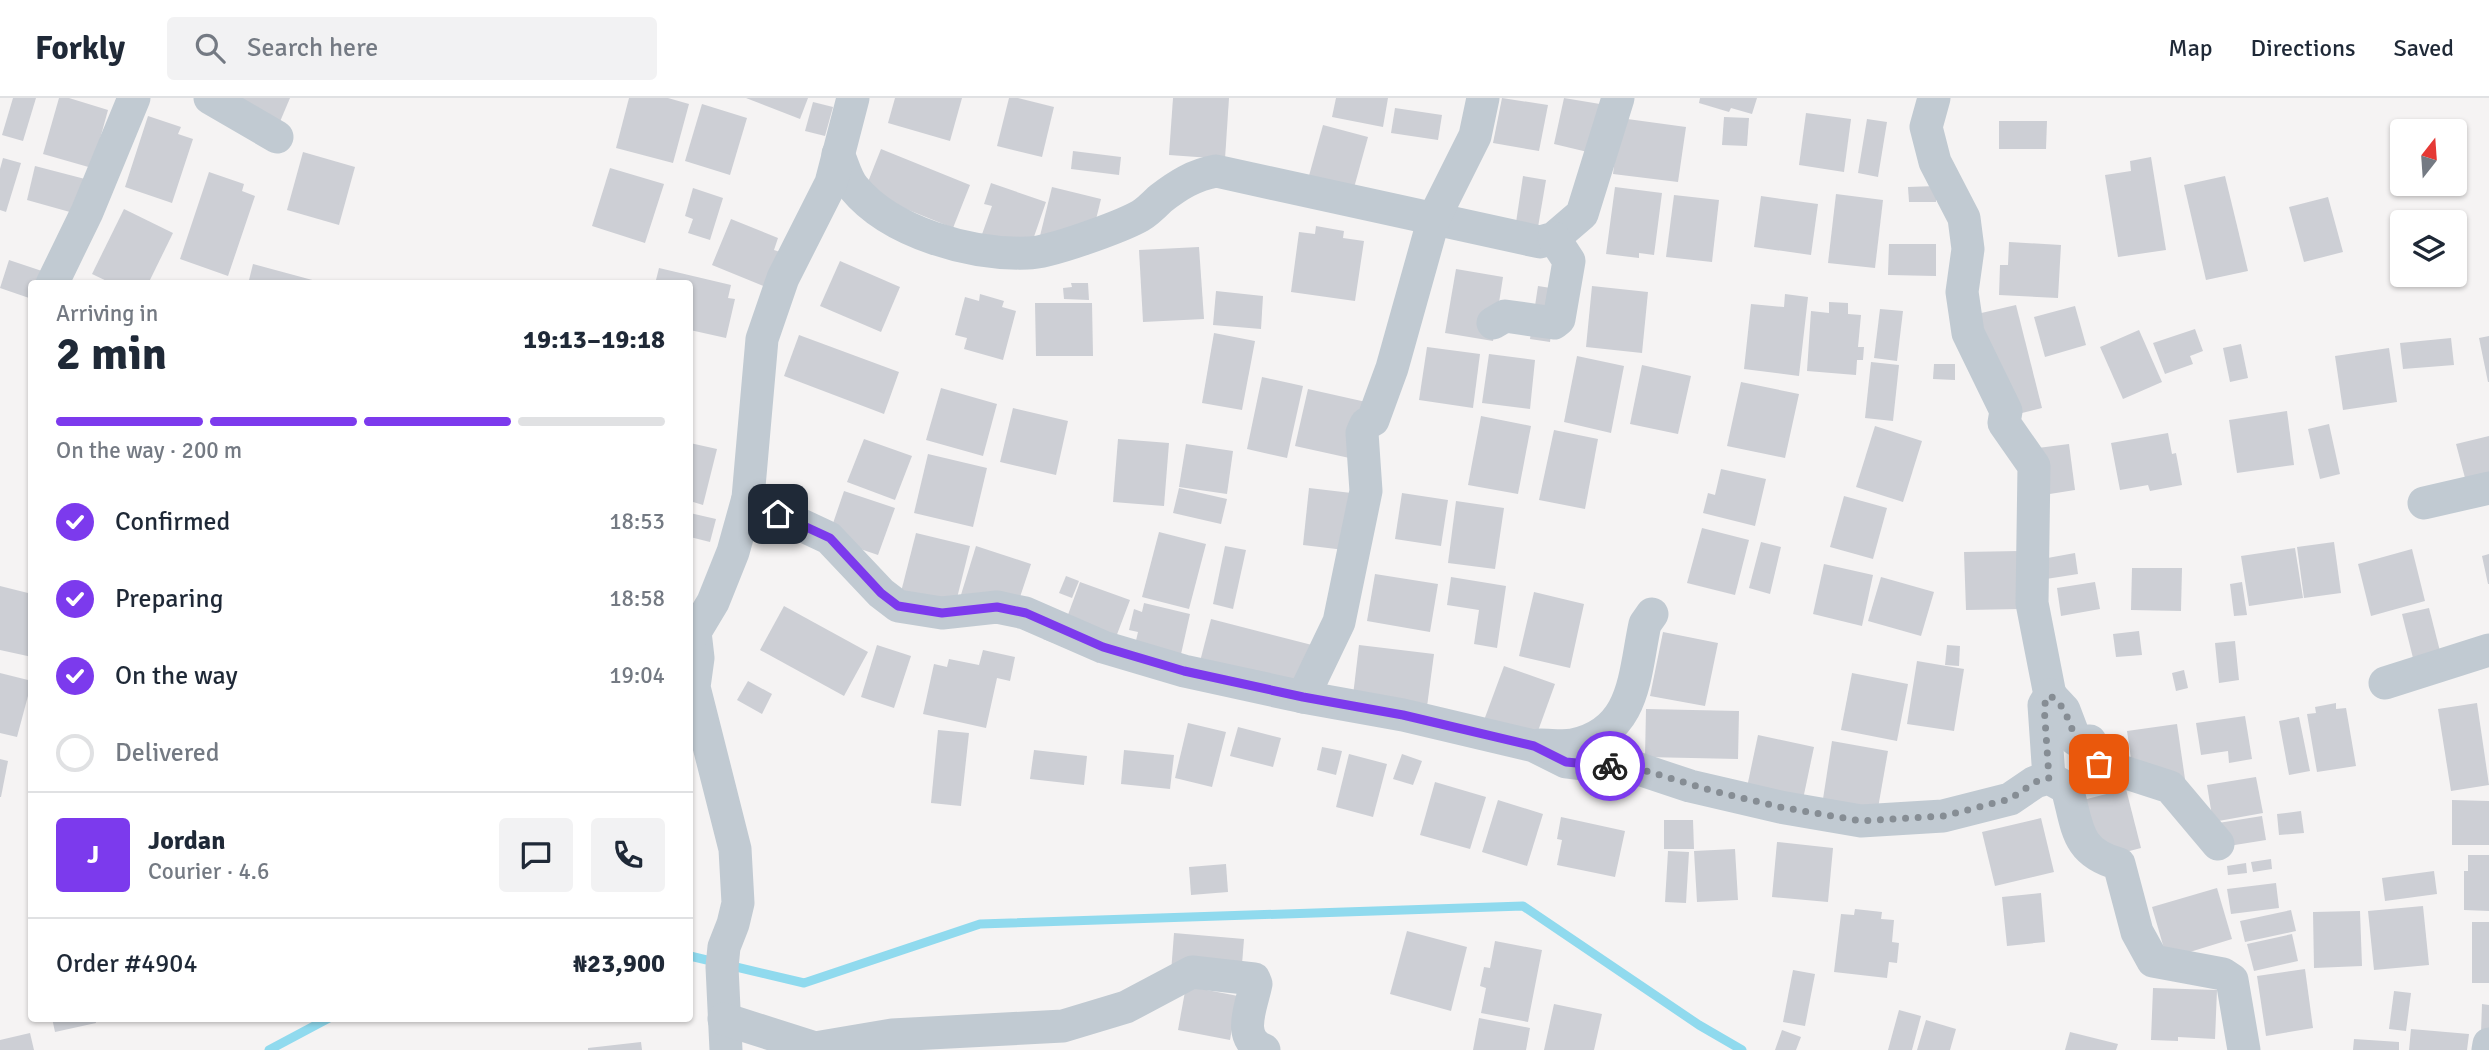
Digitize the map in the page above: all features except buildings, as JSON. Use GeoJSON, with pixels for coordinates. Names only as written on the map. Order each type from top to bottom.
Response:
{"type":"FeatureCollection","features":[{"type":"Feature","properties":{"kind":"street"},"geometry":{"type":"LineString","coordinates":[[54,280],[87,212],[134,98]]}},
{"type":"Feature","properties":{"kind":"street"},"geometry":{"type":"LineString","coordinates":[[210,98],[277,137]]}},
{"type":"Feature","properties":{"kind":"street"},"geometry":{"type":"LineString","coordinates":[[693,632],[713,602],[733,552],[748,498],[762,340],[783,278],[831,183],[853,98]]}},
{"type":"Feature","properties":{"kind":"street"},"geometry":{"type":"LineString","coordinates":[[1303,697],[1339,622],[1366,491],[1362,433],[1366,424],[1373,419],[1392,368],[1434,218],[1475,136],[1483,98]]}},
{"type":"Feature","properties":{"kind":"street"},"geometry":{"type":"LineString","coordinates":[[838,153],[852,186],[877,211],[918,232],[981,250],[1031,254],[1082,239],[1140,216],[1176,187],[1197,175],[1216,171],[1540,242],[1554,238],[1582,214],[1618,98]]}},
{"type":"Feature","properties":{"kind":"street"},"geometry":{"type":"LineString","coordinates":[[1934,98],[1926,127],[1935,162],[1964,218],[1968,249],[1962,292],[1968,333],[2006,411],[2004,424],[2034,466],[2032,603],[2050,695],[2064,709],[2076,739],[2080,742],[2090,741],[2099,764],[2170,787],[2218,844]]}},
{"type":"Feature","properties":{"kind":"street"},"geometry":{"type":"LineString","coordinates":[[1493,323],[1504,316],[1554,323],[1559,319],[1569,261],[1554,238]]}},
{"type":"Feature","properties":{"kind":"street"},"geometry":{"type":"LineString","coordinates":[[2424,503],[2489,488]]}},
{"type":"Feature","properties":{"kind":"street"},"geometry":{"type":"LineString","coordinates":[[748,498],[830,538],[881,593],[898,606],[942,613],[997,607],[1026,613],[1103,647],[1184,671],[1403,715],[1534,746],[1566,762],[1630,766],[1703,789],[1780,807],[1861,821],[1944,816],[2010,799],[2035,782],[2049,778],[2067,788],[2082,842],[2092,853],[2119,863],[2137,932],[2152,961],[2223,974],[2232,980],[2244,1050]]}},
{"type":"Feature","properties":{"kind":"street"},"geometry":{"type":"LineString","coordinates":[[1534,746],[1573,745],[1594,737],[1615,724],[1628,705],[1645,624],[1652,614]]}},
{"type":"Feature","properties":{"kind":"street"},"geometry":{"type":"LineString","coordinates":[[693,637],[698,658],[694,687],[735,849],[738,902],[724,947],[722,967],[725,1034],[815,1048],[892,1035],[1063,1026],[1126,1007],[1192,972],[1254,979],[1256,984],[1246,1032],[1254,1045],[1264,1050]]}},
{"type":"Feature","properties":{"kind":"street"},"geometry":{"type":"LineString","coordinates":[[2385,683],[2489,650]]}},
{"type":"Feature","properties":{"kind":"street"},"geometry":{"type":"LineString","coordinates":[[2049,778],[2044,705],[2050,695]]}},
{"type":"Feature","properties":{"kind":"street"},"geometry":{"type":"LineString","coordinates":[[2488,1050],[2489,1044]]}},
{"type":"Feature","properties":{"kind":"waterway"},"geometry":{"type":"LineString","coordinates":[[693,957],[804,983],[980,924],[1523,906],[1699,1025],[1742,1050]]}},
{"type":"Feature","properties":{"kind":"waterway"},"geometry":{"type":"LineString","coordinates":[[269,1050],[322,1022]]}},
{"type":"Feature","properties":{"kind":"way so far"},"geometry":{"type":"LineString","coordinates":[[1610,766],[1630,766],[1690,786],[1780,807],[1861,821],[1944,816],[2010,799],[2035,782],[2049,778],[2044,705],[2050,695],[2064,709],[2077,741],[2090,741],[2099,764]]}},
{"type":"Feature","properties":{"kind":"route"},"geometry":{"type":"LineString","coordinates":[[778,514],[830,538],[881,593],[898,606],[942,613],[997,607],[1026,613],[1103,647],[1184,671],[1403,715],[1534,746],[1566,762],[1610,766]]}}]}
